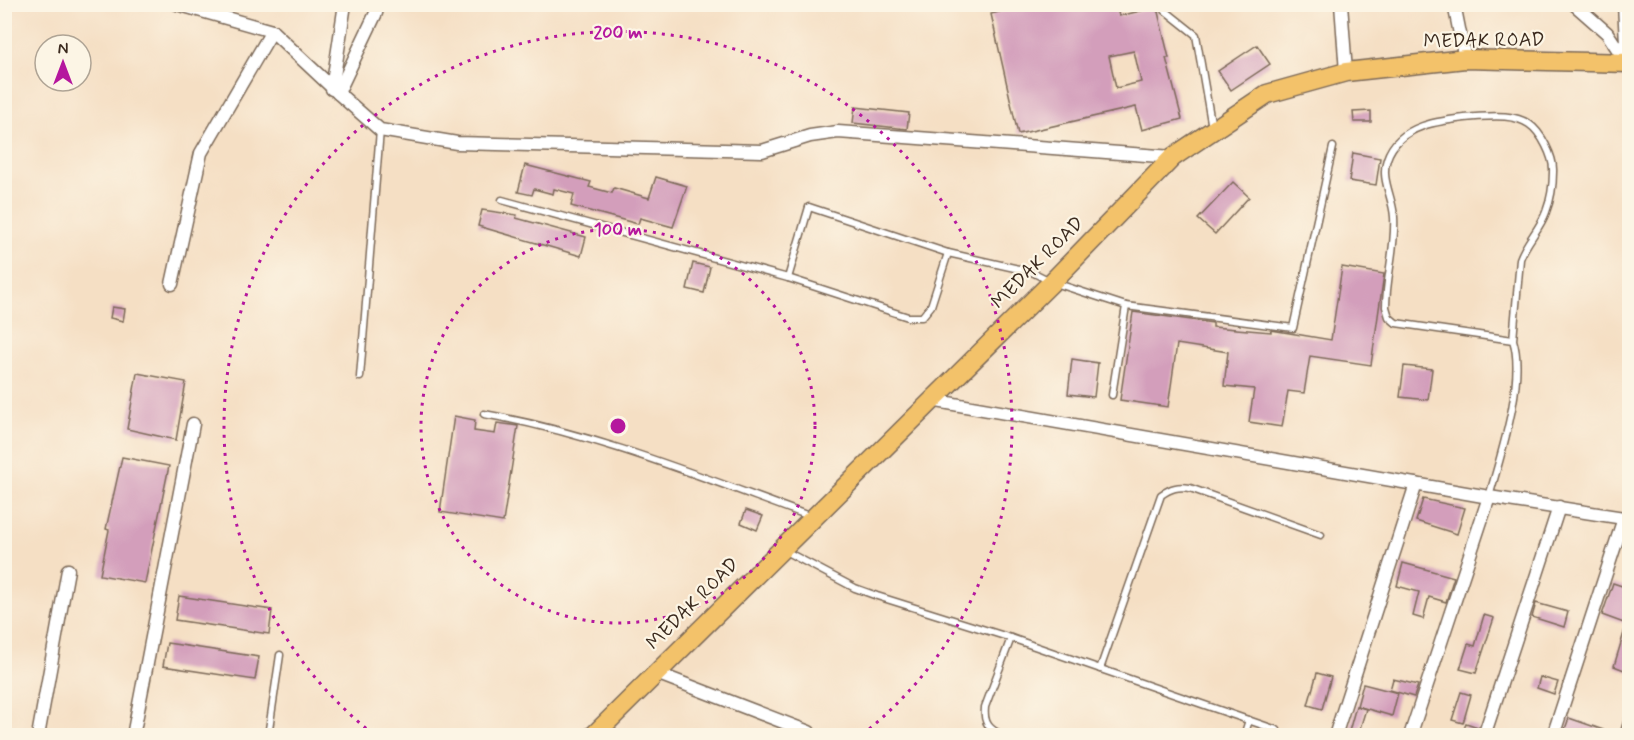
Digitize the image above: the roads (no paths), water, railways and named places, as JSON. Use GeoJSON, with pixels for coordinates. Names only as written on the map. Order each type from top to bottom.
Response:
{"type":"FeatureCollection","features":[{"type":"Feature","properties":{"kind":"main road","name":"MEDAK ROAD"},"geometry":{"type":"LineString","coordinates":[[593,735],[1052,282],[1173,157],[1267,94],[1346,72],[1465,59],[1628,63]]}},
{"type":"Feature","properties":{"kind":"street"},"geometry":{"type":"LineString","coordinates":[[177,4],[200,8],[272,32],[380,130],[457,143],[762,151],[810,136],[838,132],[1173,157]]}},
{"type":"Feature","properties":{"kind":"street"},"geometry":{"type":"LineString","coordinates":[[335,91],[345,4]]}},
{"type":"Feature","properties":{"kind":"street"},"geometry":{"type":"LineString","coordinates":[[335,91],[376,13],[378,4]]}},
{"type":"Feature","properties":{"kind":"street"},"geometry":{"type":"LineString","coordinates":[[1341,4],[1346,72]]}},
{"type":"Feature","properties":{"kind":"street"},"geometry":{"type":"LineString","coordinates":[[1454,4],[1465,59]]}},
{"type":"Feature","properties":{"kind":"street"},"geometry":{"type":"LineString","coordinates":[[1574,4],[1607,33],[1628,63]]}},
{"type":"Feature","properties":{"kind":"street"},"geometry":{"type":"LineString","coordinates":[[1624,4],[1628,63]]}},
{"type":"Feature","properties":{"kind":"street"},"geometry":{"type":"LineString","coordinates":[[172,284],[201,153],[272,32]]}},
{"type":"Feature","properties":{"kind":"street"},"geometry":{"type":"LineString","coordinates":[[931,400],[1489,497],[1627,518],[1553,735]]}},
{"type":"Feature","properties":{"kind":"street"},"geometry":{"type":"LineString","coordinates":[[133,735],[193,424]]}},
{"type":"Feature","properties":{"kind":"street"},"geometry":{"type":"LineString","coordinates":[[1335,735],[1416,484]]}},
{"type":"Feature","properties":{"kind":"street"},"geometry":{"type":"LineString","coordinates":[[1410,735],[1489,497]]}},
{"type":"Feature","properties":{"kind":"street"},"geometry":{"type":"LineString","coordinates":[[1484,735],[1559,507]]}},
{"type":"Feature","properties":{"kind":"street"},"geometry":{"type":"LineString","coordinates":[[38,735],[68,570]]}},
{"type":"Feature","properties":{"kind":"street"},"geometry":{"type":"LineString","coordinates":[[656,673],[794,731],[808,732]]}},
{"type":"Feature","properties":{"kind":"street"},"geometry":{"type":"LineString","coordinates":[[1626,735],[1629,723]]}},
{"type":"Feature","properties":{"kind":"lane"},"geometry":{"type":"LineString","coordinates":[[1157,4],[1196,35],[1213,131]]}},
{"type":"Feature","properties":{"kind":"lane"},"geometry":{"type":"LineString","coordinates":[[1489,497],[1504,444],[1514,393],[1516,359],[1513,340],[1520,259],[1546,213],[1551,196],[1554,168],[1538,133],[1529,124],[1515,118],[1490,116],[1450,119],[1423,126],[1406,134],[1394,145],[1384,170],[1394,213],[1386,299],[1389,317],[1396,323],[1513,340]]}},
{"type":"Feature","properties":{"kind":"lane"},"geometry":{"type":"LineString","coordinates":[[360,377],[380,130]]}},
{"type":"Feature","properties":{"kind":"lane"},"geometry":{"type":"LineString","coordinates":[[788,278],[809,207],[948,253],[1032,272],[1052,282],[1126,306],[1293,328],[1333,147]]}},
{"type":"Feature","properties":{"kind":"lane"},"geometry":{"type":"LineString","coordinates":[[502,200],[788,278],[908,317],[922,317],[931,306],[948,253]]}},
{"type":"Feature","properties":{"kind":"lane"},"geometry":{"type":"LineString","coordinates":[[1112,395],[1126,306]]}},
{"type":"Feature","properties":{"kind":"lane"},"geometry":{"type":"LineString","coordinates":[[484,414],[574,434],[813,517]]}},
{"type":"Feature","properties":{"kind":"lane"},"geometry":{"type":"LineString","coordinates":[[1101,669],[1161,495],[1169,489],[1190,488],[1321,535]]}},
{"type":"Feature","properties":{"kind":"lane"},"geometry":{"type":"LineString","coordinates":[[780,549],[855,588],[1011,638],[1277,730]]}},
{"type":"Feature","properties":{"kind":"lane"},"geometry":{"type":"LineString","coordinates":[[1004,735],[990,729],[985,723],[984,716],[985,707],[1011,638]]}},
{"type":"Feature","properties":{"kind":"lane"},"geometry":{"type":"LineString","coordinates":[[268,735],[280,655]]}},
{"type":"Feature","properties":{"kind":"lane"},"geometry":{"type":"LineString","coordinates":[[1244,735],[1249,720]]}}]}
